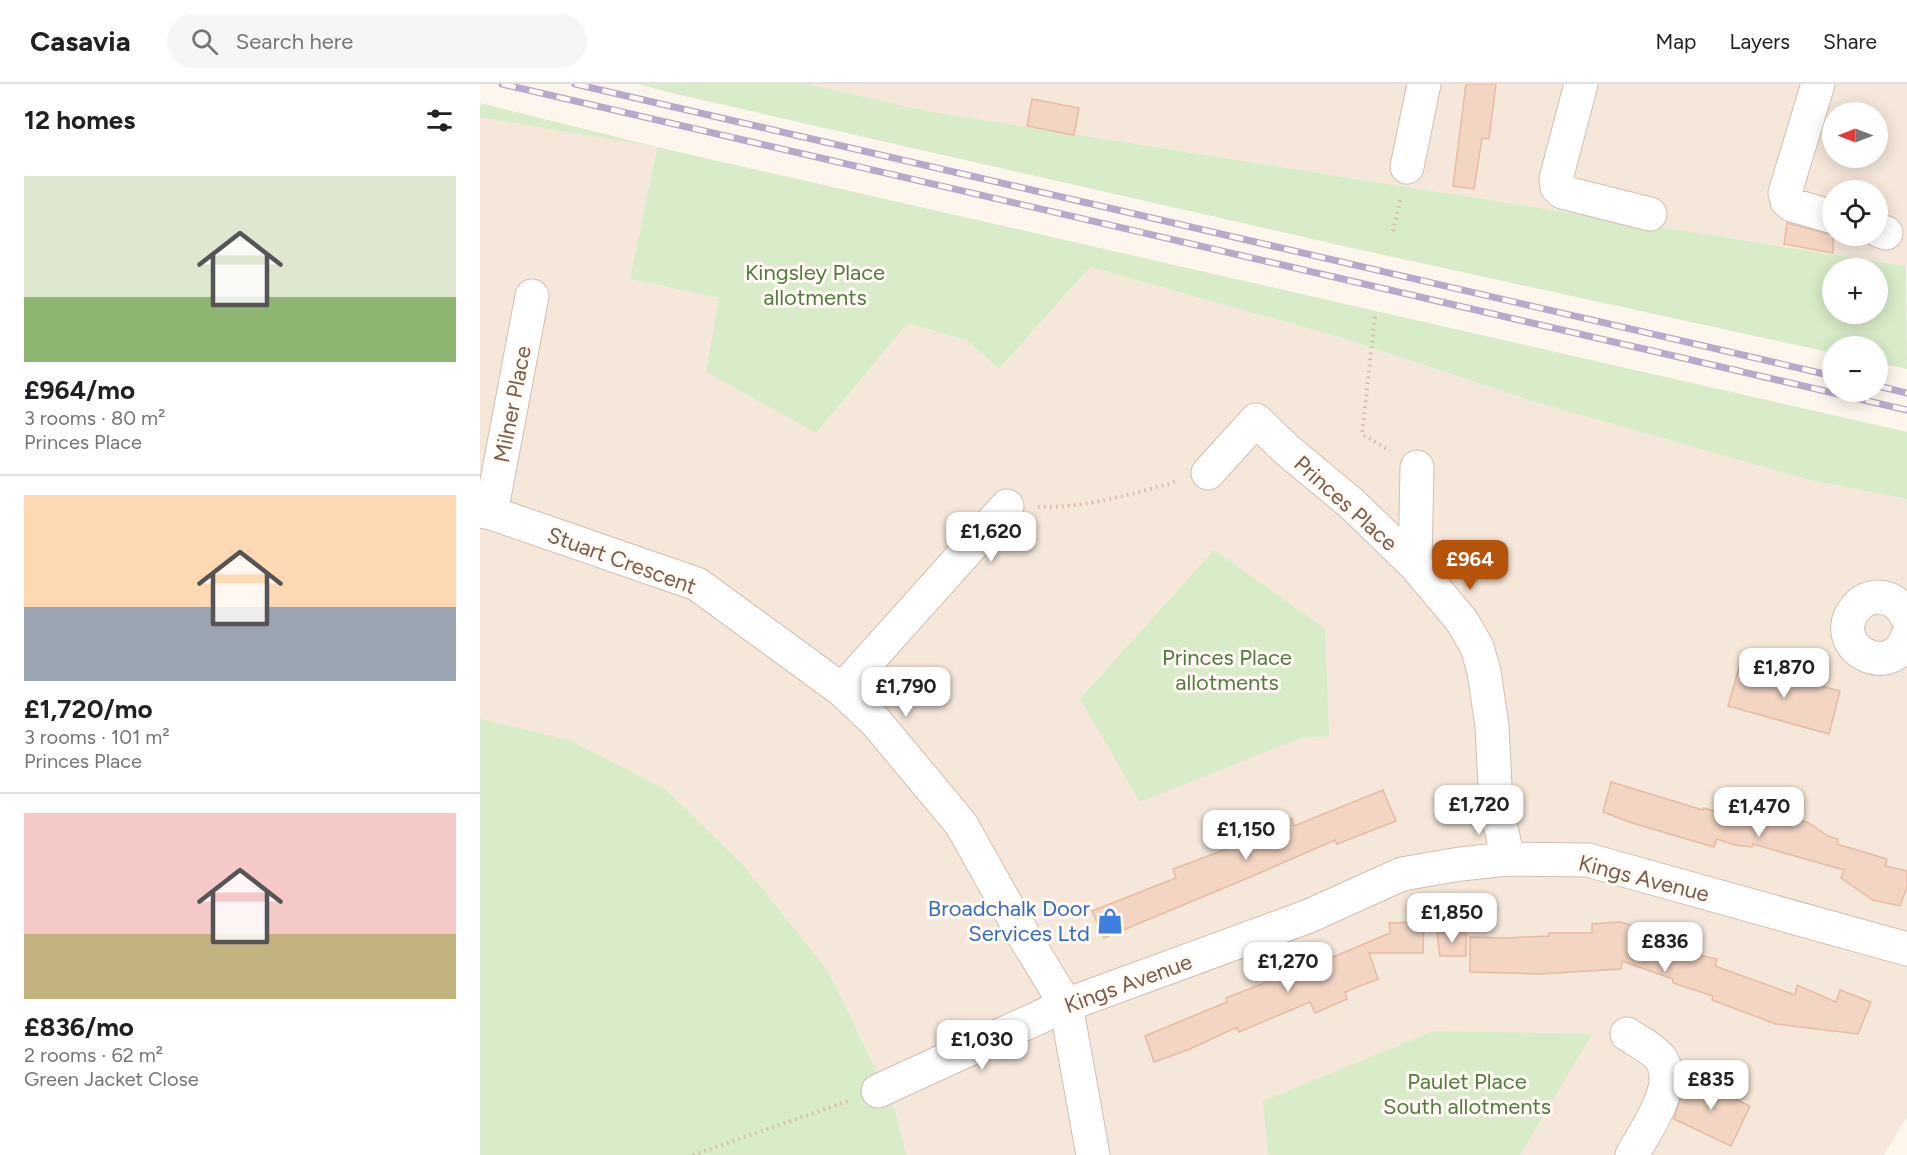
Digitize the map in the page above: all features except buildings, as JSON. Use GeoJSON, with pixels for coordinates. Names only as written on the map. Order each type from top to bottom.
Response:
{"type":"FeatureCollection","features":[{"type":"Feature","properties":{"kind":"street"},"geometry":{"type":"LineString","coordinates":[[1407,167],[1424,84]]}},
{"type":"Feature","properties":{"kind":"street"},"geometry":{"type":"LineString","coordinates":[[1581,84],[1556,178],[1557,187],[1562,192],[1650,214]]}},
{"type":"Feature","properties":{"kind":"street"},"geometry":{"type":"LineString","coordinates":[[1818,84],[1785,194],[1787,201],[1792,205],[1822,214]]}},
{"type":"Feature","properties":{"kind":"street","name":"Milner Place"},"geometry":{"type":"LineString","coordinates":[[486,512],[532,296]]}},
{"type":"Feature","properties":{"kind":"street","name":"Princes Place"},"geometry":{"type":"LineString","coordinates":[[1208,473],[1256,420],[1287,450],[1351,503],[1415,565],[1462,621],[1477,647],[1484,672],[1492,726],[1496,806],[1508,858]]}},
{"type":"Feature","properties":{"kind":"street"},"geometry":{"type":"LineString","coordinates":[[1415,565],[1417,467]]}},
{"type":"Feature","properties":{"kind":"street"},"geometry":{"type":"LineString","coordinates":[[842,690],[1007,506]]}},
{"type":"Feature","properties":{"kind":"street","name":"Stuart Crescent"},"geometry":{"type":"LineString","coordinates":[[486,512],[697,584],[842,690],[876,722],[961,824],[1066,1005],[1093,1155]]}},
{"type":"Feature","properties":{"kind":"street","name":"Kings Avenue"},"geometry":{"type":"LineString","coordinates":[[878,1091],[1066,1005],[1309,916],[1402,874],[1460,864],[1508,858],[1588,860],[1907,949]]}},
{"type":"Feature","properties":{"kind":"street"},"geometry":{"type":"LineString","coordinates":[[1627,1034],[1660,1057],[1666,1072],[1664,1095],[1632,1155]]}},
{"type":"Feature","properties":{"kind":"path"},"geometry":{"type":"LineString","coordinates":[[1374,317],[1362,434],[1417,467]]}},
{"type":"Feature","properties":{"kind":"path"},"geometry":{"type":"LineString","coordinates":[[1007,506],[1059,507],[1135,493],[1208,473]]}},
{"type":"Feature","properties":{"kind":"path"},"geometry":{"type":"LineString","coordinates":[[693,1155],[878,1091]]}},
{"type":"Feature","properties":{"kind":"shaded area"},"geometry":{"type":"Polygon","coordinates":[[[808,84],[1907,84],[1907,266],[1888,263],[1888,258],[1856,258],[927,111],[808,84]]]}},
{"type":"Feature","properties":{"kind":"shaded area"},"geometry":{"type":"Polygon","coordinates":[[[480,109],[657,147],[630,279],[719,298],[816,433],[908,323],[968,341],[999,369],[1090,267],[1339,337],[1538,403],[1810,480],[1907,499],[1907,1117],[1884,1155],[480,1155],[480,109]]]}},
{"type":"Feature","properties":{"kind":"green space"},"geometry":{"type":"Polygon","coordinates":[[[639,84],[808,84],[927,111],[1855,258],[1822,258],[1822,324],[1888,324],[1888,263],[1906,266],[1907,369],[1888,365],[1888,336],[1822,336],[1822,351],[1343,246],[639,84]]]}},
{"type":"Feature","properties":{"kind":"green space"},"geometry":{"type":"Polygon","coordinates":[[[480,103],[657,147],[480,117],[480,103]]]}},
{"type":"Feature","properties":{"kind":"green space","name":"Kingsley Place allotments"},"geometry":{"type":"Polygon","coordinates":[[[657,147],[1907,432],[1907,499],[1810,480],[1538,403],[1339,337],[1090,267],[999,369],[968,341],[908,323],[816,433],[706,372],[719,298],[630,279],[657,147]]]}},
{"type":"Feature","properties":{"kind":"green space","name":"Princes Place allotments"},"geometry":{"type":"Polygon","coordinates":[[[1214,550],[1325,629],[1329,736],[1301,738],[1140,802],[1080,699],[1214,550]]]}},
{"type":"Feature","properties":{"kind":"green space"},"geometry":{"type":"Polygon","coordinates":[[[480,719],[569,740],[666,790],[743,865],[828,971],[895,1110],[906,1155],[480,1155],[480,719]]]}},
{"type":"Feature","properties":{"kind":"green space","name":"Paulet Place South allotments"},"geometry":{"type":"Polygon","coordinates":[[[1434,1031],[1592,1034],[1520,1155],[1268,1155],[1263,1101],[1434,1031]]]}},
{"type":"Feature","properties":{"kind":"railway"},"geometry":{"type":"LineString","coordinates":[[502,84],[1907,410]]}},
{"type":"Feature","properties":{"kind":"railway"},"geometry":{"type":"LineString","coordinates":[[575,84],[1822,373]]}},
{"type":"Feature","properties":{"kind":"railway"},"geometry":{"type":"LineString","coordinates":[[1888,388],[1907,393]]}},
{"type":"Feature","properties":{"kind":"place","name":"Broadchalk Door Services Ltd"},"geometry":{"type":"Point","coordinates":[1110,921]}}]}
